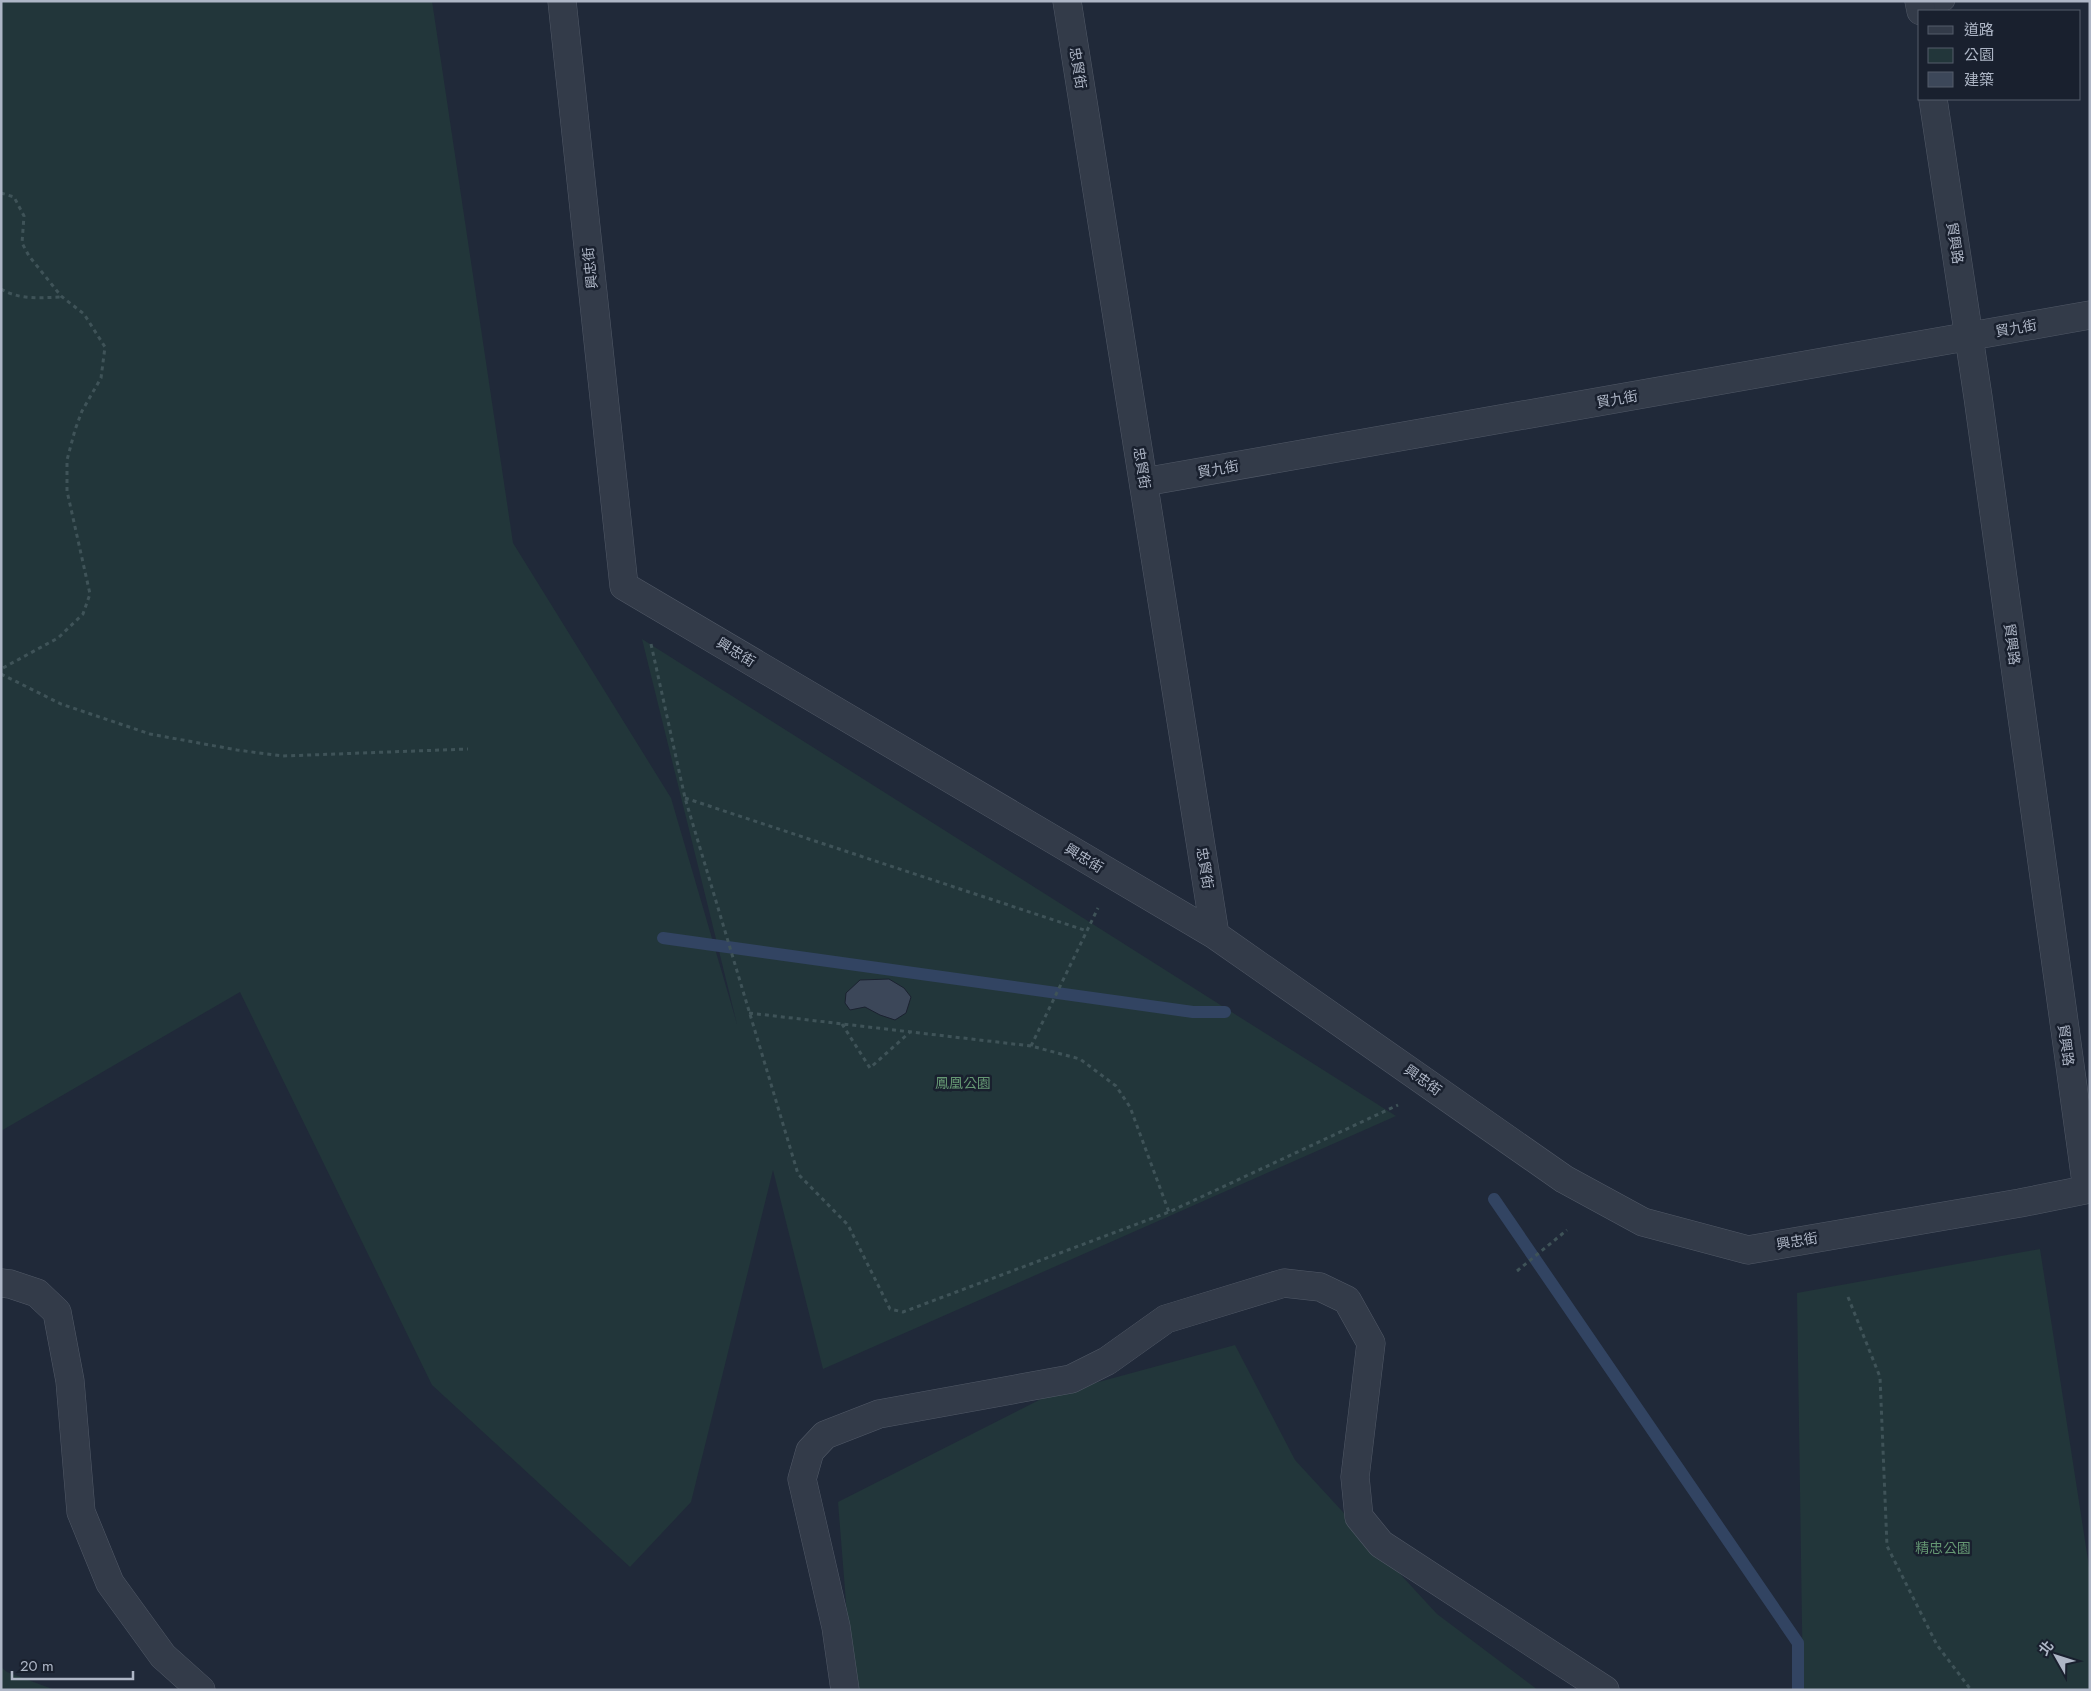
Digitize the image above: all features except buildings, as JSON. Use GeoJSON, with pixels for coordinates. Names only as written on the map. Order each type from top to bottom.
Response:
{"type":"FeatureCollection","features":[{"type":"Feature","properties":{"kind":"street","name":"興忠街"},"geometry":{"type":"LineString","coordinates":[[562,1],[624,586],[1215,935],[1564,1179],[1643,1222],[1748,1250],[2020,1203],[2088,1189]]}},
{"type":"Feature","properties":{"kind":"street","name":"忠貿街"},"geometry":{"type":"LineString","coordinates":[[1067,1],[1215,935]]}},
{"type":"Feature","properties":{"kind":"street","name":"貿興路"},"geometry":{"type":"LineString","coordinates":[[1933,100],[1969,336],[2088,1189]]}},
{"type":"Feature","properties":{"kind":"street","name":"貿九街"},"geometry":{"type":"LineString","coordinates":[[1144,482],[2090,315]]}},
{"type":"Feature","properties":{"kind":"street"},"geometry":{"type":"LineString","coordinates":[[1,1283],[37,1293],[58,1312],[70,1381],[81,1512],[110,1583],[163,1656],[202,1690]]}},
{"type":"Feature","properties":{"kind":"street"},"geometry":{"type":"LineString","coordinates":[[845,1690],[836,1627],[802,1478],[810,1451],[825,1435],[879,1414],[1071,1378],[1107,1361],[1166,1319],[1284,1283],[1320,1287],[1347,1300],[1371,1342],[1355,1477],[1359,1517],[1381,1544],[1605,1690]]}},
{"type":"Feature","properties":{"kind":"path"},"geometry":{"type":"LineString","coordinates":[[1,193],[14,197],[24,216],[22,243],[29,256],[61,296],[84,314],[105,347],[101,378],[82,411],[67,460],[66,490],[90,594],[83,614],[58,638],[1,669]]}},
{"type":"Feature","properties":{"kind":"path"},"geometry":{"type":"LineString","coordinates":[[1,289],[13,296],[34,299],[61,296]]}},
{"type":"Feature","properties":{"kind":"path"},"geometry":{"type":"LineString","coordinates":[[650,637],[685,798],[798,1174],[848,1225],[890,1309],[903,1312],[1169,1212],[1382,1114],[1432,1086]]}},
{"type":"Feature","properties":{"kind":"path"},"geometry":{"type":"LineString","coordinates":[[1,674],[61,704],[150,734],[236,750],[283,756],[468,749]]}},
{"type":"Feature","properties":{"kind":"path"},"geometry":{"type":"LineString","coordinates":[[685,798],[1087,931]]}},
{"type":"Feature","properties":{"kind":"path"},"geometry":{"type":"LineString","coordinates":[[1031,1046],[1098,907]]}},
{"type":"Feature","properties":{"kind":"path"},"geometry":{"type":"LineString","coordinates":[[749,1013],[1031,1046],[1080,1059],[1116,1086],[1130,1108],[1169,1212]]}},
{"type":"Feature","properties":{"kind":"path"},"geometry":{"type":"LineString","coordinates":[[842,1024],[870,1068],[910,1032]]}},
{"type":"Feature","properties":{"kind":"path"},"geometry":{"type":"LineString","coordinates":[[1517,1271],[1567,1230]]}},
{"type":"Feature","properties":{"kind":"path"},"geometry":{"type":"LineString","coordinates":[[1848,1297],[1880,1377],[1887,1546],[1938,1645],[1971,1690]]}},
{"type":"Feature","properties":{"kind":"green space","name":"鳳凰公園"},"geometry":{"type":"Polygon","coordinates":[[[1,1],[432,1],[513,543],[671,798],[737,1024],[642,639],[1396,1116],[823,1369],[773,1170],[691,1502],[630,1567],[432,1385],[240,992],[1,1131],[1,1]]]}},
{"type":"Feature","properties":{"kind":"green space","name":"精忠公園"},"geometry":{"type":"Polygon","coordinates":[[[2040,1249],[2090,1573],[2090,1690],[1803,1690],[1797,1293],[2040,1249]]]}},
{"type":"Feature","properties":{"kind":"green space"},"geometry":{"type":"Polygon","coordinates":[[[1235,1345],[1295,1460],[1437,1614],[1538,1690],[853,1690],[838,1502],[1047,1396],[1235,1345]]]}},
{"type":"Feature","properties":{"kind":"green space"},"geometry":{"type":"Polygon","coordinates":[[[1,1667],[7,1672],[55,1690],[1,1690],[1,1667]]]}},
{"type":"Feature","properties":{"kind":"waterway"},"geometry":{"type":"LineString","coordinates":[[663,938],[1193,1012],[1225,1012]]}},
{"type":"Feature","properties":{"kind":"waterway"},"geometry":{"type":"LineString","coordinates":[[1494,1199],[1798,1643],[1798,1690]]}}]}
